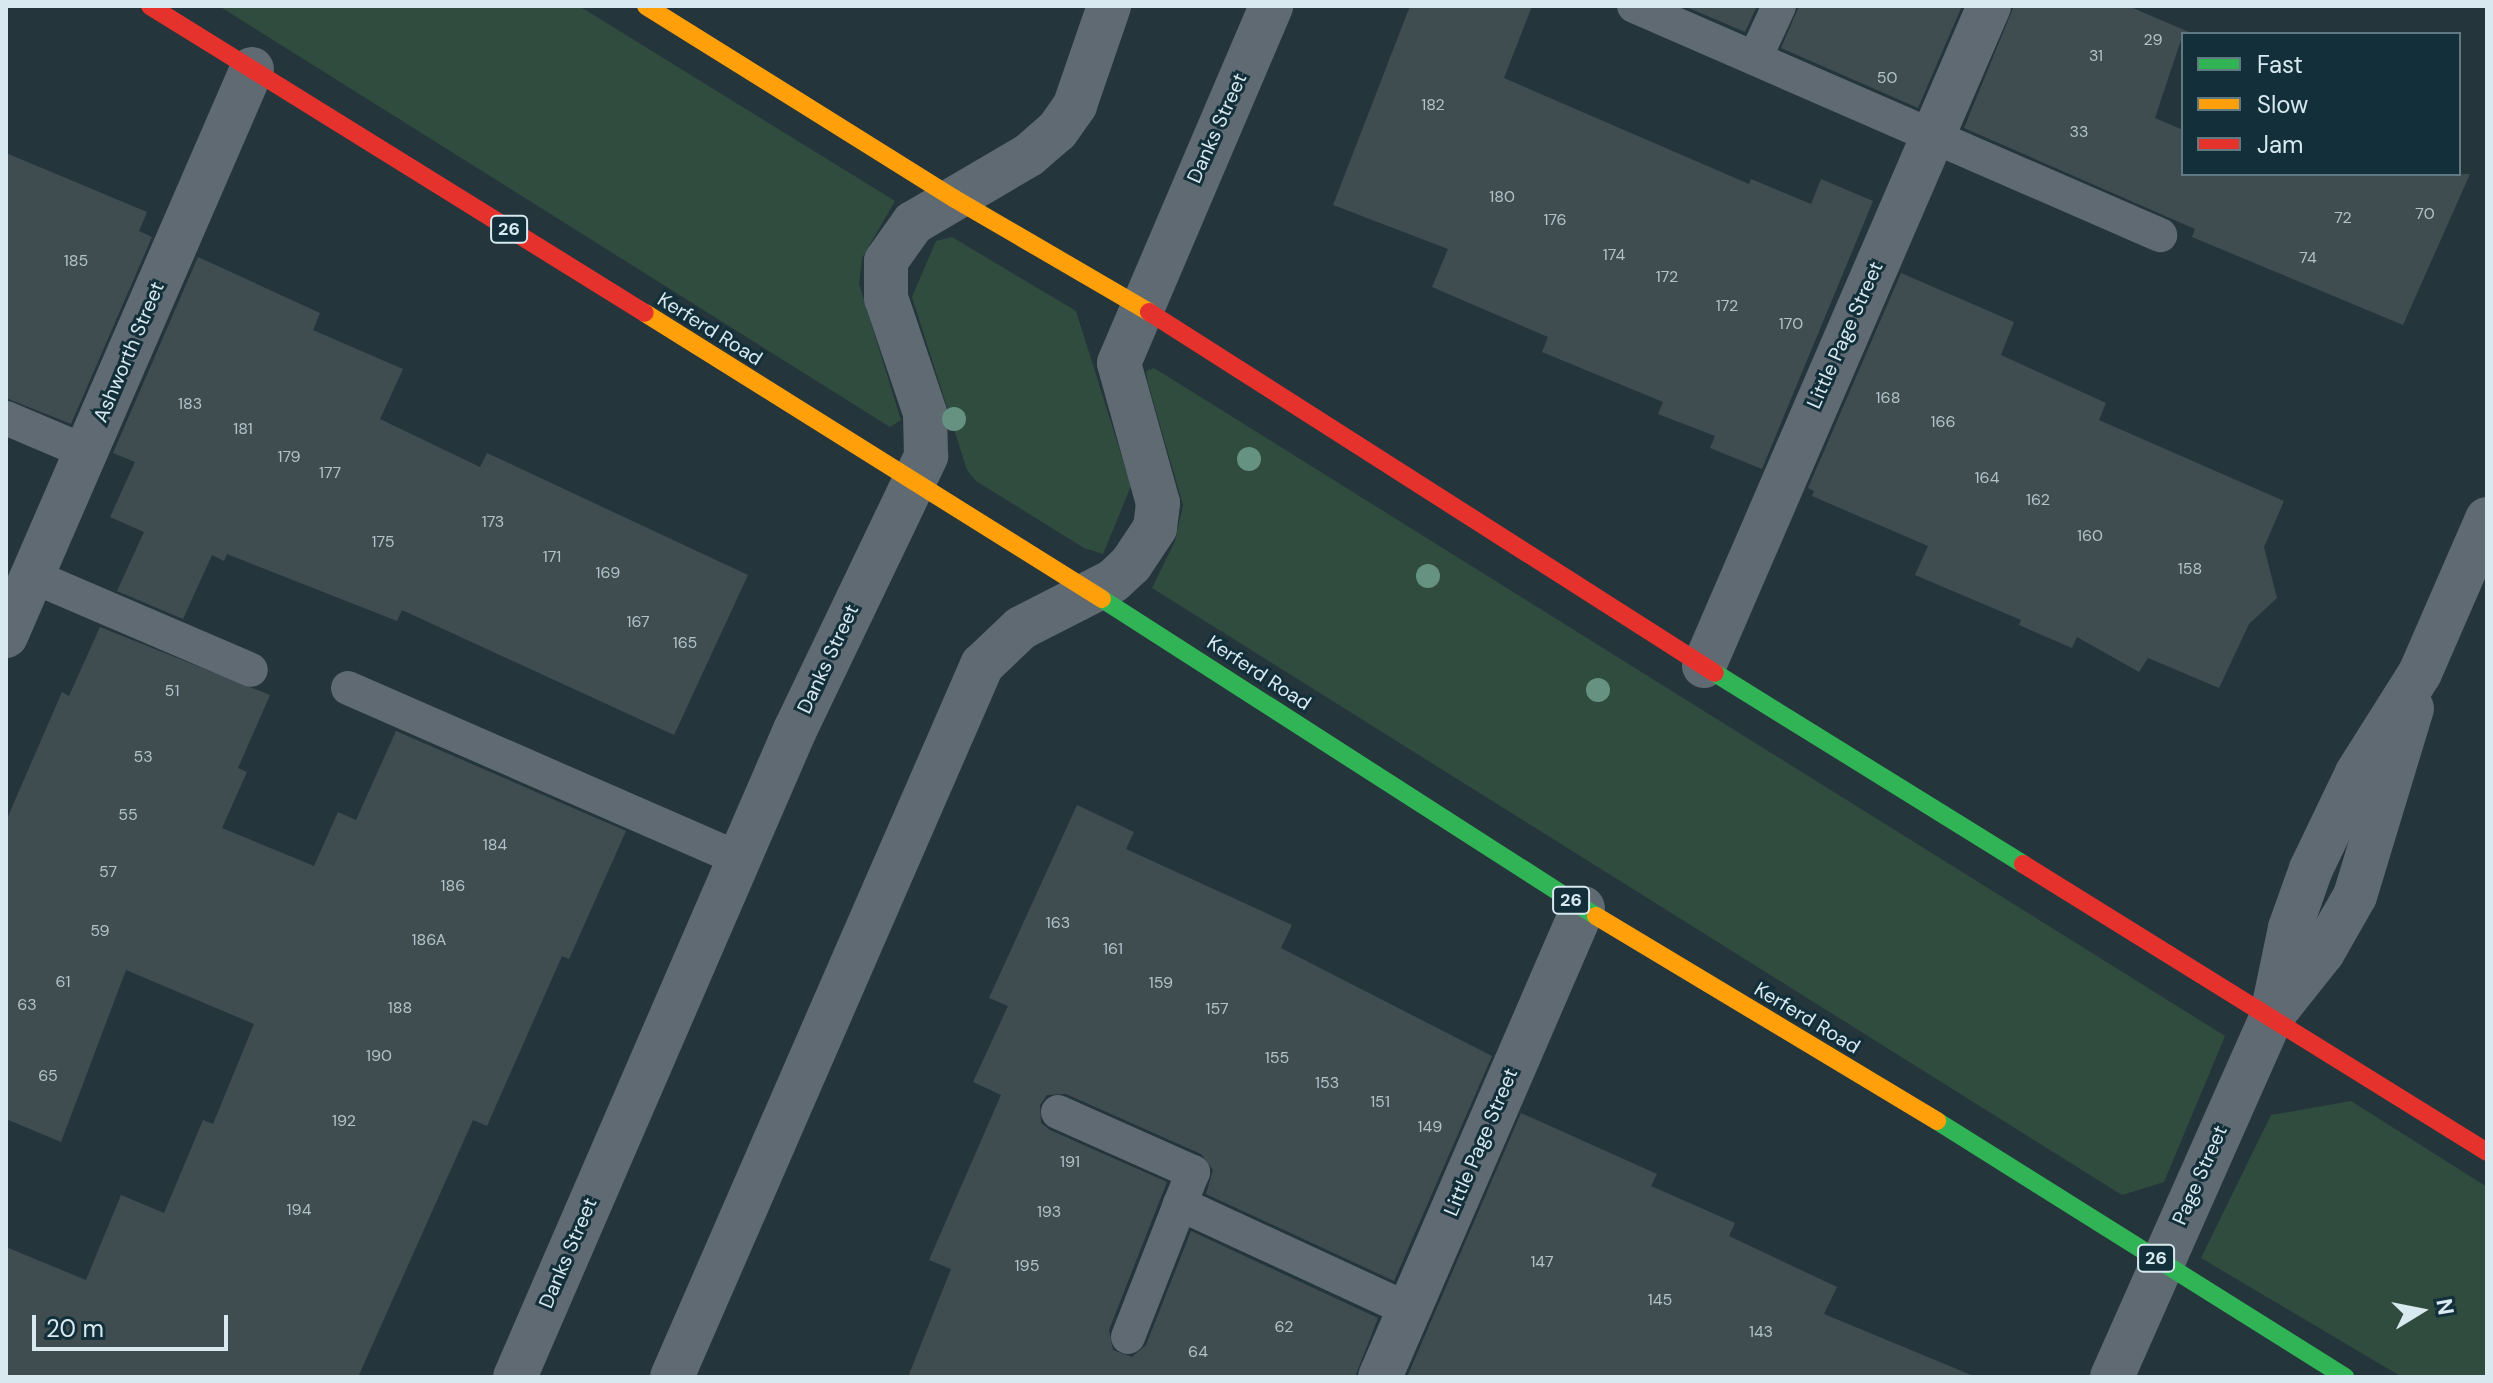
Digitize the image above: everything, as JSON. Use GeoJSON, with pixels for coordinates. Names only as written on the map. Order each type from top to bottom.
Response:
{"type":"FeatureCollection","features":[{"type":"Feature","properties":{"kind":"main road","name":"Kerferd Road"},"geometry":{"type":"LineString","coordinates":[[150,6],[913,482],[1583,908],[2345,1377]]}},
{"type":"Feature","properties":{"kind":"main road"},"geometry":{"type":"LineString","coordinates":[[646,6],[955,199],[1230,359],[1704,666],[2487,1152]]}},
{"type":"Feature","properties":{"kind":"street","name":"Danks Street"},"geometry":{"type":"LineString","coordinates":[[515,1377],[739,859],[926,456],[928,432],[886,298],[884,270],[906,228],[1029,155],[1057,131],[1075,105],[1109,6]]}},
{"type":"Feature","properties":{"kind":"street","name":"Danks Street"},"geometry":{"type":"LineString","coordinates":[[672,1377],[982,665],[1021,628],[1092,595],[1127,569],[1157,522],[1158,503],[1119,369],[1139,307],[1271,6]]}},
{"type":"Feature","properties":{"kind":"street","name":"Little Page Street"},"geometry":{"type":"LineString","coordinates":[[1704,666],[1989,6]]}},
{"type":"Feature","properties":{"kind":"street","name":"Ashworth Street"},"geometry":{"type":"LineString","coordinates":[[6,636],[252,69]]}},
{"type":"Feature","properties":{"kind":"street","name":"Page Street"},"geometry":{"type":"LineString","coordinates":[[2112,1377],[2271,1019],[2323,952],[2355,896],[2394,781],[2420,673],[2487,519]]}},
{"type":"Feature","properties":{"kind":"street","name":"Little Page Street"},"geometry":{"type":"LineString","coordinates":[[1380,1377],[1583,908]]}},
{"type":"Feature","properties":{"kind":"lane"},"geometry":{"type":"LineString","coordinates":[[1634,6],[2160,235]]}},
{"type":"Feature","properties":{"kind":"lane"},"geometry":{"type":"LineString","coordinates":[[1755,58],[1779,6]]}},
{"type":"Feature","properties":{"kind":"lane"},"geometry":{"type":"LineString","coordinates":[[6,418],[86,452]]}},
{"type":"Feature","properties":{"kind":"lane"},"geometry":{"type":"LineString","coordinates":[[32,576],[251,670]]}},
{"type":"Feature","properties":{"kind":"lane"},"geometry":{"type":"LineString","coordinates":[[348,688],[739,859]]}},
{"type":"Feature","properties":{"kind":"lane"},"geometry":{"type":"LineString","coordinates":[[1058,1112],[1193,1172],[1128,1337]]}},
{"type":"Feature","properties":{"kind":"lane"},"geometry":{"type":"LineString","coordinates":[[1180,1204],[1409,1310]]}},
{"type":"Feature","properties":{"kind":"green space"},"geometry":{"type":"Polygon","coordinates":[[[219,6],[579,6],[895,201],[862,258],[859,284],[901,420],[890,427],[219,6]]]}},
{"type":"Feature","properties":{"kind":"green space"},"geometry":{"type":"Polygon","coordinates":[[[952,237],[1076,311],[1131,486],[1103,554],[1084,548],[976,481],[967,470],[912,297],[936,241],[952,237]]]}},
{"type":"Feature","properties":{"kind":"green space"},"geometry":{"type":"Polygon","coordinates":[[[1154,368],[2225,1036],[2164,1182],[2122,1195],[1152,588],[1175,541],[1183,505],[1148,383],[1146,371],[1154,368]]]}},
{"type":"Feature","properties":{"kind":"green space"},"geometry":{"type":"Polygon","coordinates":[[[2351,1101],[2487,1187],[2487,1377],[2402,1377],[2201,1258],[2271,1115],[2351,1101]]]}},
{"type":"Feature","properties":{"kind":"building"},"geometry":{"type":"Polygon","coordinates":[[[1410,6],[1532,6],[1504,78],[1749,184],[1751,179],[1811,204],[1821,179],[1873,201],[1762,469],[1710,448],[1715,436],[1658,414],[1663,402],[1542,352],[1548,337],[1432,287],[1448,249],[1333,205],[1410,6]]]}},
{"type":"Feature","properties":{"kind":"building"},"geometry":{"type":"Polygon","coordinates":[[[1684,6],[1757,6],[1745,32],[1684,6]]]}},
{"type":"Feature","properties":{"kind":"building"},"geometry":{"type":"Polygon","coordinates":[[[1799,6],[1962,6],[1918,108],[1781,48],[1799,6]]]}},
{"type":"Feature","properties":{"kind":"building"},"geometry":{"type":"Polygon","coordinates":[[[2014,6],[2128,6],[2189,32],[2181,32],[2155,118],[2181,129],[2181,176],[2470,174],[2403,325],[2192,237],[2195,229],[1964,128],[2014,6]]]}},
{"type":"Feature","properties":{"kind":"building"},"geometry":{"type":"Polygon","coordinates":[[[6,153],[147,212],[139,231],[152,237],[71,424],[6,398],[6,153]]]}},
{"type":"Feature","properties":{"kind":"building"},"geometry":{"type":"Polygon","coordinates":[[[198,257],[320,313],[313,330],[403,369],[380,419],[480,467],[487,453],[748,575],[674,735],[402,610],[397,621],[227,554],[224,561],[212,555],[183,619],[117,591],[144,532],[110,517],[135,462],[113,453],[198,257]]]}},
{"type":"Feature","properties":{"kind":"building"},"geometry":{"type":"Polygon","coordinates":[[[1901,273],[2014,322],[2001,355],[2106,403],[2099,420],[2284,501],[2264,547],[2277,598],[2249,624],[2219,688],[2148,658],[2139,672],[2077,637],[2072,648],[2019,625],[2021,620],[1915,575],[1928,546],[1812,496],[1814,491],[1808,488],[1901,273]]]}},
{"type":"Feature","properties":{"kind":"building"},"geometry":{"type":"Polygon","coordinates":[[[100,627],[270,695],[238,768],[247,772],[222,828],[314,866],[338,812],[356,820],[396,731],[626,831],[569,959],[562,956],[487,1126],[473,1120],[358,1377],[6,1377],[6,1247],[86,1280],[121,1195],[164,1213],[203,1120],[213,1124],[254,1024],[126,970],[61,1142],[6,1119],[6,821],[62,692],[69,696],[100,627]]]}},
{"type":"Feature","properties":{"kind":"building"},"geometry":{"type":"Polygon","coordinates":[[[1077,805],[1134,832],[1126,849],[1292,925],[1281,948],[1492,1056],[1394,1281],[1206,1194],[1213,1170],[1201,1154],[1066,1094],[1047,1095],[1040,1105],[1041,1123],[1050,1130],[1167,1182],[1109,1330],[1113,1350],[1132,1357],[1146,1345],[1191,1231],[1378,1318],[1355,1377],[908,1377],[951,1269],[929,1260],[1001,1095],[973,1082],[1008,1006],[989,998],[1077,805]]]}},
{"type":"Feature","properties":{"kind":"building"},"geometry":{"type":"Polygon","coordinates":[[[1521,1113],[1657,1174],[1651,1186],[1735,1223],[1729,1236],[1837,1287],[1824,1314],[1976,1377],[1407,1377],[1521,1113]]]}},
{"type":"Feature","properties":{"kind":"traffic: fast"},"geometry":{"type":"LineString","coordinates":[[1102,599],[1596,916]]}},
{"type":"Feature","properties":{"kind":"traffic: fast"},"geometry":{"type":"LineString","coordinates":[[1715,673],[2023,864]]}},
{"type":"Feature","properties":{"kind":"traffic: fast"},"geometry":{"type":"LineString","coordinates":[[1937,1121],[2345,1377]]}},
{"type":"Feature","properties":{"kind":"traffic: slow"},"geometry":{"type":"LineString","coordinates":[[646,6],[955,199],[1149,312]]}},
{"type":"Feature","properties":{"kind":"traffic: slow"},"geometry":{"type":"LineString","coordinates":[[645,313],[1102,599]]}},
{"type":"Feature","properties":{"kind":"traffic: slow"},"geometry":{"type":"LineString","coordinates":[[1596,916],[1937,1121]]}},
{"type":"Feature","properties":{"kind":"traffic: jam"},"geometry":{"type":"LineString","coordinates":[[150,6],[645,313]]}},
{"type":"Feature","properties":{"kind":"traffic: jam"},"geometry":{"type":"LineString","coordinates":[[1149,312],[1715,673]]}},
{"type":"Feature","properties":{"kind":"traffic: jam"},"geometry":{"type":"LineString","coordinates":[[2023,864],[2487,1152]]}}]}
